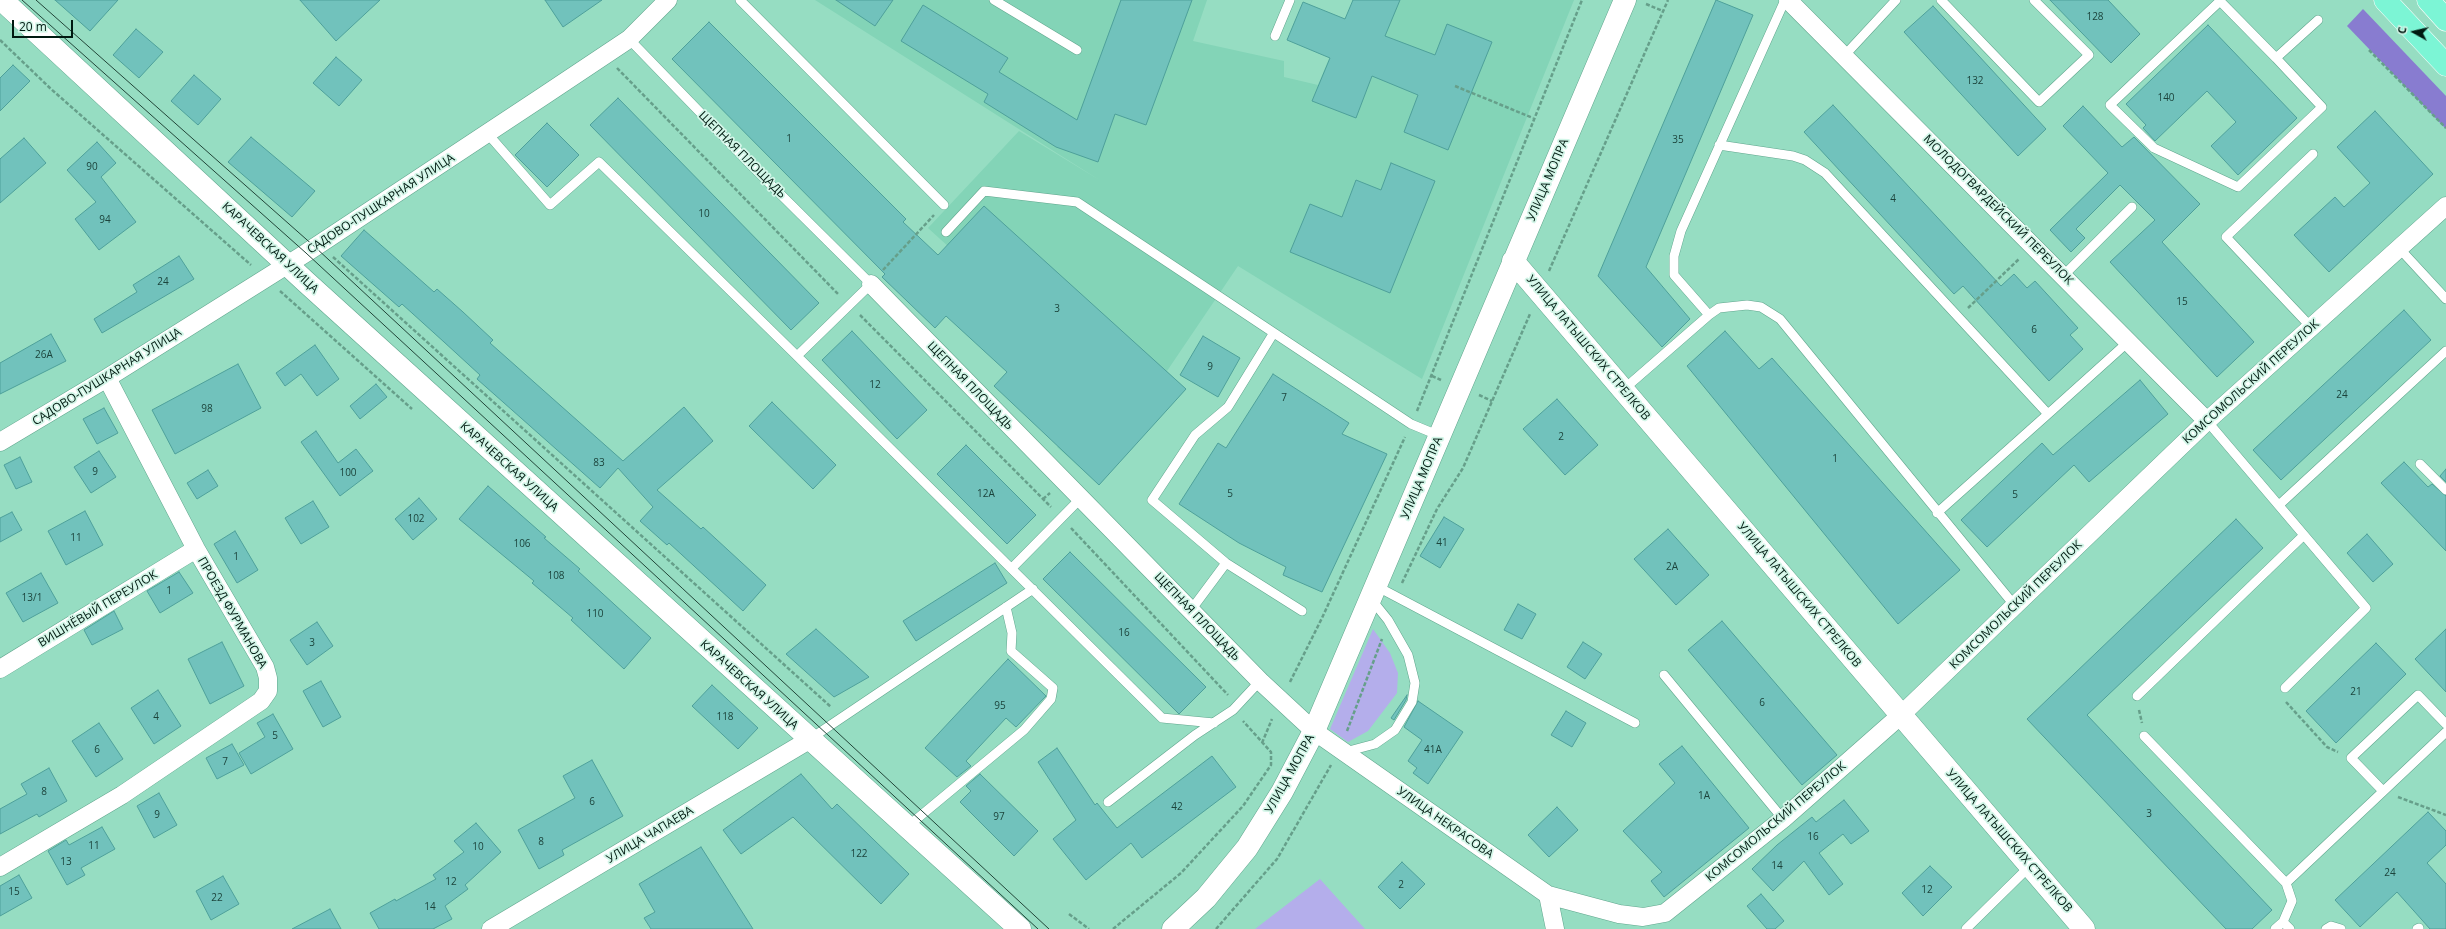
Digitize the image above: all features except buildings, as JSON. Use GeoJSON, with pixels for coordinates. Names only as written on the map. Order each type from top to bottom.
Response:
{"type":"FeatureCollection","features":[{"type":"Feature","properties":{"kind":"main road"},"geometry":{"type":"LineString","coordinates":[[2386,0],[2446,65]]}},
{"type":"Feature","properties":{"kind":"main road"},"geometry":{"type":"LineString","coordinates":[[2428,0],[2446,20]]}},
{"type":"Feature","properties":{"kind":"street","name":"КАРАЧЕВСКАЯ УЛИЦА"},"geometry":{"type":"LineString","coordinates":[[2,0],[288,264],[809,740],[1020,929]]}},
{"type":"Feature","properties":{"kind":"street","name":"САДОВО-ПУШКАРНАЯ УЛИЦА"},"geometry":{"type":"LineString","coordinates":[[0,442],[107,378],[266,278],[487,133],[629,38],[668,0]]}},
{"type":"Feature","properties":{"kind":"street","name":"МОЛОДОГВАРДЕЙСКИЙ ПЕРЕУЛОК"},"geometry":{"type":"LineString","coordinates":[[1786,0],[1845,55],[2207,421]]}},
{"type":"Feature","properties":{"kind":"street","name":"УЛИЦА МОПРА"},"geometry":{"type":"LineString","coordinates":[[1173,929],[1206,898],[1247,848],[1282,792],[1314,731],[1514,261],[1634,1]]}},
{"type":"Feature","properties":{"kind":"street","name":"КОМСОМОЛЬСКИЙ ПЕРЕУЛОК"},"geometry":{"type":"LineString","coordinates":[[1548,895],[1619,914],[1643,917],[1665,913],[1782,819],[1901,715],[2207,421],[2446,206]]}},
{"type":"Feature","properties":{"kind":"street","name":"УЛИЦА ЛАТЫШСКИХ СТРЕЛКОВ"},"geometry":{"type":"LineString","coordinates":[[1514,261],[2084,929]]}},
{"type":"Feature","properties":{"kind":"street","name":"ЩЕПНАЯ ПЛОЩАДЬ"},"geometry":{"type":"LineString","coordinates":[[871,284],[1260,681],[1314,731]]}},
{"type":"Feature","properties":{"kind":"street","name":"ПРОЕЗД ФУРМАНОВА"},"geometry":{"type":"LineString","coordinates":[[0,867],[122,795],[261,701],[268,691],[268,678],[264,667],[196,550],[107,378]]}},
{"type":"Feature","properties":{"kind":"street","name":"ВИШНЁВЫЙ ПЕРЕУЛОК"},"geometry":{"type":"LineString","coordinates":[[0,669],[196,550]]}},
{"type":"Feature","properties":{"kind":"street","name":"УЛИЦА НЕКРАСОВА"},"geometry":{"type":"LineString","coordinates":[[1314,731],[1548,895]]}},
{"type":"Feature","properties":{"kind":"street","name":"УЛИЦА ЧАПАЕВА"},"geometry":{"type":"LineString","coordinates":[[491,929],[809,740]]}},
{"type":"Feature","properties":{"kind":"street"},"geometry":{"type":"LineString","coordinates":[[1548,895],[1555,929]]}},
{"type":"Feature","properties":{"kind":"lane"},"geometry":{"type":"LineString","coordinates":[[740,0],[944,205]]}},
{"type":"Feature","properties":{"kind":"lane"},"geometry":{"type":"LineString","coordinates":[[994,0],[1077,50]]}},
{"type":"Feature","properties":{"kind":"lane"},"geometry":{"type":"LineString","coordinates":[[1275,36],[1290,0]]}},
{"type":"Feature","properties":{"kind":"lane"},"geometry":{"type":"LineString","coordinates":[[1708,315],[1674,275],[1674,256],[1681,231],[1786,0]]}},
{"type":"Feature","properties":{"kind":"lane"},"geometry":{"type":"LineString","coordinates":[[1845,55],[1896,0]]}},
{"type":"Feature","properties":{"kind":"lane"},"geometry":{"type":"LineString","coordinates":[[1941,0],[2039,102],[2089,55],[2034,0]]}},
{"type":"Feature","properties":{"kind":"lane"},"geometry":{"type":"LineString","coordinates":[[2220,1],[2276,58],[2322,107],[2238,187],[2154,148],[2110,105],[2220,1]]}},
{"type":"Feature","properties":{"kind":"lane"},"geometry":{"type":"LineString","coordinates":[[2276,58],[2318,20]]}},
{"type":"Feature","properties":{"kind":"lane","name":"ЩЕПНАЯ ПЛОЩАДЬ"},"geometry":{"type":"LineString","coordinates":[[629,38],[751,165],[871,284]]}},
{"type":"Feature","properties":{"kind":"lane"},"geometry":{"type":"LineString","coordinates":[[487,133],[550,205],[599,162],[1033,588],[1162,718],[1214,723]]}},
{"type":"Feature","properties":{"kind":"lane"},"geometry":{"type":"LineString","coordinates":[[1719,145],[1794,156],[1815,165],[1836,183],[2048,414]]}},
{"type":"Feature","properties":{"kind":"lane"},"geometry":{"type":"LineString","coordinates":[[2311,327],[2226,237],[2313,154]]}},
{"type":"Feature","properties":{"kind":"lane"},"geometry":{"type":"LineString","coordinates":[[946,232],[984,191],[1077,202],[1273,334],[1411,424],[1440,436]]}},
{"type":"Feature","properties":{"kind":"lane"},"geometry":{"type":"LineString","coordinates":[[2063,276],[2132,208]]}},
{"type":"Feature","properties":{"kind":"lane"},"geometry":{"type":"LineString","coordinates":[[2399,248],[2446,299]]}},
{"type":"Feature","properties":{"kind":"lane"},"geometry":{"type":"LineString","coordinates":[[797,356],[871,284]]}},
{"type":"Feature","properties":{"kind":"lane"},"geometry":{"type":"LineString","coordinates":[[1624,390],[1708,315],[1719,308],[1747,305],[1761,307],[1780,319],[1937,513],[2015,606]]}},
{"type":"Feature","properties":{"kind":"lane"},"geometry":{"type":"LineString","coordinates":[[1273,334],[1228,407],[1195,436],[1152,500],[1226,563],[1302,611]]}},
{"type":"Feature","properties":{"kind":"lane"},"geometry":{"type":"LineString","coordinates":[[1937,513],[2128,342]]}},
{"type":"Feature","properties":{"kind":"lane"},"geometry":{"type":"LineString","coordinates":[[2279,505],[2446,351]]}},
{"type":"Feature","properties":{"kind":"lane"},"geometry":{"type":"LineString","coordinates":[[2207,421],[2366,608],[2286,688]]}},
{"type":"Feature","properties":{"kind":"lane"},"geometry":{"type":"LineString","coordinates":[[2420,464],[2446,490]]}},
{"type":"Feature","properties":{"kind":"lane"},"geometry":{"type":"LineString","coordinates":[[1012,568],[1080,499]]}},
{"type":"Feature","properties":{"kind":"lane"},"geometry":{"type":"LineString","coordinates":[[2137,696],[2304,535]]}},
{"type":"Feature","properties":{"kind":"lane"},"geometry":{"type":"LineString","coordinates":[[1191,610],[1226,563]]}},
{"type":"Feature","properties":{"kind":"lane"},"geometry":{"type":"LineString","coordinates":[[809,740],[1033,588]]}},
{"type":"Feature","properties":{"kind":"lane"},"geometry":{"type":"LineString","coordinates":[[1374,593],[1396,597],[1635,723]]}},
{"type":"Feature","properties":{"kind":"lane"},"geometry":{"type":"LineString","coordinates":[[1342,751],[1375,744],[1395,730],[1412,702],[1415,683],[1408,654],[1374,593]]}},
{"type":"Feature","properties":{"kind":"lane"},"geometry":{"type":"LineString","coordinates":[[907,827],[1024,730],[1051,699],[1053,688],[1011,651],[1012,633],[1006,607]]}},
{"type":"Feature","properties":{"kind":"lane"},"geometry":{"type":"LineString","coordinates":[[1664,675],[1782,819]]}},
{"type":"Feature","properties":{"kind":"lane"},"geometry":{"type":"LineString","coordinates":[[1108,802],[1195,735],[1235,708],[1260,681]]}},
{"type":"Feature","properties":{"kind":"lane"},"geometry":{"type":"LineString","coordinates":[[2383,791],[2351,758],[2418,695],[2446,724]]}},
{"type":"Feature","properties":{"kind":"lane"},"geometry":{"type":"LineString","coordinates":[[2286,883],[2446,732]]}},
{"type":"Feature","properties":{"kind":"lane"},"geometry":{"type":"LineString","coordinates":[[2144,736],[2286,883],[2292,901],[2283,922],[2275,929]]}},
{"type":"Feature","properties":{"kind":"lane"},"geometry":{"type":"LineString","coordinates":[[1966,929],[2030,866]]}},
{"type":"Feature","properties":{"kind":"lane"},"geometry":{"type":"LineString","coordinates":[[2283,922],[2290,929]]}},
{"type":"Feature","properties":{"kind":"lane"},"geometry":{"type":"LineString","coordinates":[[2326,929],[2331,926],[2341,929]]}},
{"type":"Feature","properties":{"kind":"path"},"geometry":{"type":"LineString","coordinates":[[1262,743],[1281,700],[1322,618],[1411,424],[1582,0]]}},
{"type":"Feature","properties":{"kind":"path"},"geometry":{"type":"LineString","coordinates":[[1396,597],[1437,509],[1463,468],[1668,0]]}},
{"type":"Feature","properties":{"kind":"path"},"geometry":{"type":"LineString","coordinates":[[1634,1],[1664,11]]}},
{"type":"Feature","properties":{"kind":"path"},"geometry":{"type":"LineString","coordinates":[[0,40],[51,89],[266,278]]}},
{"type":"Feature","properties":{"kind":"path"},"geometry":{"type":"LineString","coordinates":[[2369,50],[2446,128]]}},
{"type":"Feature","properties":{"kind":"path"},"geometry":{"type":"LineString","coordinates":[[604,55],[849,305],[1062,518],[1235,708],[1262,743],[1271,752],[1271,765],[1243,806],[1181,873],[1113,929]]}},
{"type":"Feature","properties":{"kind":"path"},"geometry":{"type":"LineString","coordinates":[[1455,86],[1534,118]]}},
{"type":"Feature","properties":{"kind":"path"},"geometry":{"type":"LineString","coordinates":[[871,284],[944,205]]}},
{"type":"Feature","properties":{"kind":"path"},"geometry":{"type":"LineString","coordinates":[[319,244],[843,718]]}},
{"type":"Feature","properties":{"kind":"path"},"geometry":{"type":"LineString","coordinates":[[1959,316],[2033,245]]}},
{"type":"Feature","properties":{"kind":"path"},"geometry":{"type":"LineString","coordinates":[[1216,929],[1277,859],[1342,751],[1388,620]]}},
{"type":"Feature","properties":{"kind":"path"},"geometry":{"type":"LineString","coordinates":[[2286,688],[2281,697],[2327,747],[2351,758]]}},
{"type":"Feature","properties":{"kind":"path"},"geometry":{"type":"LineString","coordinates":[[2137,696],[2144,736]]}},
{"type":"Feature","properties":{"kind":"path"},"geometry":{"type":"LineString","coordinates":[[2383,791],[2446,815]]}},
{"type":"Feature","properties":{"kind":"path"},"geometry":{"type":"LineString","coordinates":[[1069,914],[1089,929]]}},
{"type":"Feature","properties":{"kind":"shaded area"},"geometry":{"type":"Polygon","coordinates":[[[815,0],[1207,0],[1193,41],[1284,61],[1284,77],[1318,85],[1353,0],[1574,0],[1422,379],[1238,266],[1167,371],[1186,389],[1099,485],[1057,447],[1107,391],[928,228],[1019,131],[1101,181],[815,0]]]}},
{"type":"Feature","properties":{"kind":"shaded area"},"geometry":{"type":"Polygon","coordinates":[[[2363,9],[2446,96],[2446,129],[2347,26],[2363,9]]]}},
{"type":"Feature","properties":{"kind":"shaded area"},"geometry":{"type":"Polygon","coordinates":[[[1373,629],[1390,653],[1398,673],[1397,693],[1368,731],[1348,742],[1330,729],[1373,629]]]}},
{"type":"Feature","properties":{"kind":"shaded area"},"geometry":{"type":"Polygon","coordinates":[[[1320,879],[1365,929],[1255,929],[1320,879]]]}},
{"type":"Feature","properties":{"kind":"tram line"},"geometry":{"type":"LineString","coordinates":[[22,0],[306,253],[1038,929]]}},
{"type":"Feature","properties":{"kind":"tram line"},"geometry":{"type":"LineString","coordinates":[[36,0],[315,247],[1049,929]]}}]}
